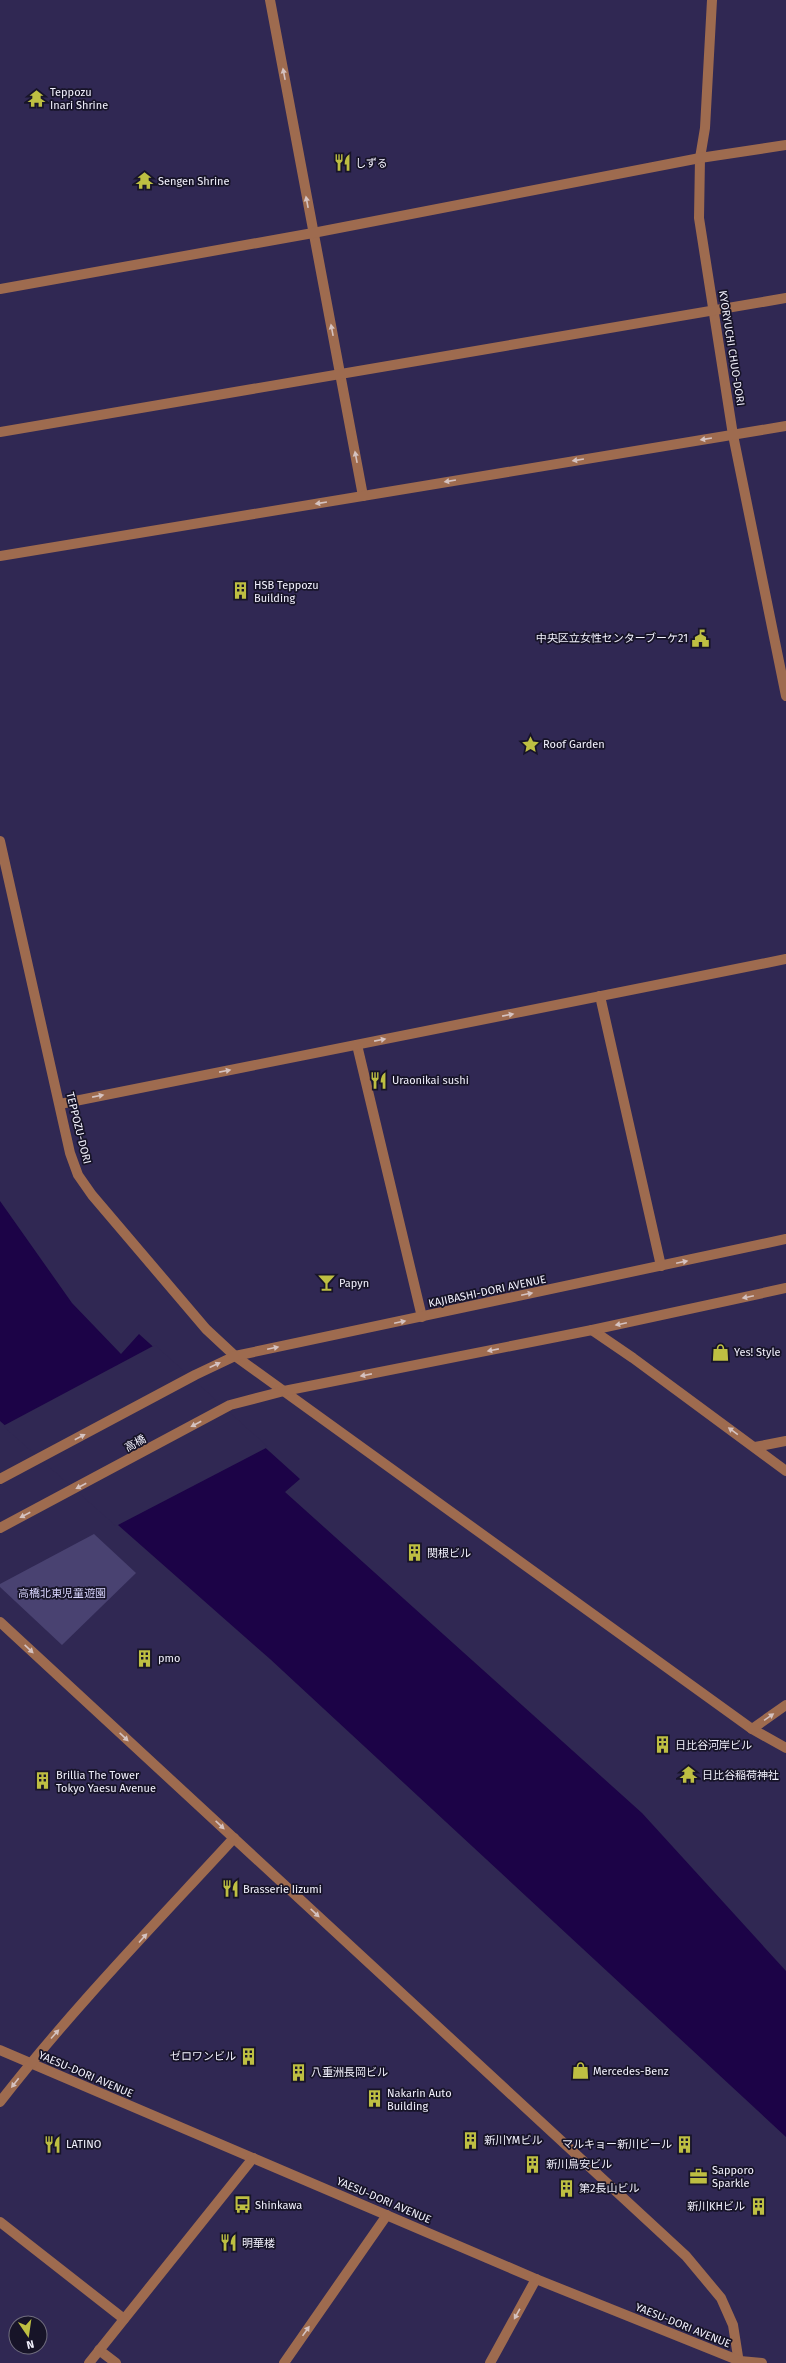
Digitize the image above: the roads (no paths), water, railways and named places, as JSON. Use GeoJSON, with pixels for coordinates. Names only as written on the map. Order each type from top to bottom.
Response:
{"type":"FeatureCollection","features":[{"type":"Feature","properties":{"kind":"street"},"geometry":{"type":"LineString","coordinates":[[270,0],[363,496]]}},
{"type":"Feature","properties":{"kind":"street","name":"KYORYUCHI CHUO-DORI"},"geometry":{"type":"LineString","coordinates":[[712,0],[705,128],[700,158],[699,218],[733,435],[786,696]]}},
{"type":"Feature","properties":{"kind":"street"},"geometry":{"type":"LineString","coordinates":[[0,288],[313,233],[700,158],[786,145]]}},
{"type":"Feature","properties":{"kind":"street"},"geometry":{"type":"LineString","coordinates":[[0,432],[786,298]]}},
{"type":"Feature","properties":{"kind":"street"},"geometry":{"type":"LineString","coordinates":[[0,556],[786,426]]}},
{"type":"Feature","properties":{"kind":"street","name":"TEPPOZU-DORI"},"geometry":{"type":"LineString","coordinates":[[0,841],[70,1153],[78,1175],[92,1195],[206,1329],[235,1356],[752,1729],[786,1748]]}},
{"type":"Feature","properties":{"kind":"street"},"geometry":{"type":"LineString","coordinates":[[60,1104],[786,959]]}},
{"type":"Feature","properties":{"kind":"street"},"geometry":{"type":"LineString","coordinates":[[600,996],[661,1266]]}},
{"type":"Feature","properties":{"kind":"street"},"geometry":{"type":"LineString","coordinates":[[357,1045],[422,1317]]}},
{"type":"Feature","properties":{"kind":"street","name":"KAJIBASHI-DORI AVENUE"},"geometry":{"type":"LineString","coordinates":[[0,1479],[195,1375],[235,1356],[786,1239]]}},
{"type":"Feature","properties":{"kind":"street"},"geometry":{"type":"LineString","coordinates":[[284,1391],[592,1330],[786,1288]]}},
{"type":"Feature","properties":{"kind":"street"},"geometry":{"type":"LineString","coordinates":[[592,1330],[786,1471]]}},
{"type":"Feature","properties":{"kind":"street","name":"高橋"},"geometry":{"type":"LineString","coordinates":[[0,1528],[230,1405],[284,1391]]}},
{"type":"Feature","properties":{"kind":"street"},"geometry":{"type":"LineString","coordinates":[[755,1447],[786,1441]]}},
{"type":"Feature","properties":{"kind":"street"},"geometry":{"type":"LineString","coordinates":[[0,1622],[686,2256],[721,2298],[733,2325],[740,2362]]}},
{"type":"Feature","properties":{"kind":"street"},"geometry":{"type":"LineString","coordinates":[[752,1729],[786,1704]]}},
{"type":"Feature","properties":{"kind":"street"},"geometry":{"type":"LineString","coordinates":[[0,2102],[29,2064],[234,1838]]}},
{"type":"Feature","properties":{"kind":"street","name":"YAESU-DORI AVENUE"},"geometry":{"type":"LineString","coordinates":[[0,2050],[29,2064],[387,2214],[536,2279],[740,2362],[762,2363]]}},
{"type":"Feature","properties":{"kind":"street"},"geometry":{"type":"LineString","coordinates":[[89,2363],[253,2158]]}},
{"type":"Feature","properties":{"kind":"street"},"geometry":{"type":"LineString","coordinates":[[284,2363],[387,2214]]}},
{"type":"Feature","properties":{"kind":"street"},"geometry":{"type":"LineString","coordinates":[[0,2222],[124,2319]]}},
{"type":"Feature","properties":{"kind":"street"},"geometry":{"type":"LineString","coordinates":[[490,2363],[536,2279]]}},
{"type":"Feature","properties":{"kind":"street"},"geometry":{"type":"LineString","coordinates":[[99,2350],[116,2363]]}},
{"type":"Feature","properties":{"kind":"place","name":"Teppozu Inari Shrine"},"geometry":{"type":"Point","coordinates":[37,98]}},
{"type":"Feature","properties":{"kind":"place","name":"しずる"},"geometry":{"type":"Point","coordinates":[342,163]}},
{"type":"Feature","properties":{"kind":"place","name":"Sengen Shrine"},"geometry":{"type":"Point","coordinates":[145,181]}},
{"type":"Feature","properties":{"kind":"place","name":"HSB Teppozu Building"},"geometry":{"type":"Point","coordinates":[241,591]}},
{"type":"Feature","properties":{"kind":"place","name":"中央区立女性センターブーケ21"},"geometry":{"type":"Point","coordinates":[701,638]}},
{"type":"Feature","properties":{"kind":"place","name":"Roof Garden"},"geometry":{"type":"Point","coordinates":[530,744]}},
{"type":"Feature","properties":{"kind":"place","name":"Uraonikai sushi"},"geometry":{"type":"Point","coordinates":[379,1080]}},
{"type":"Feature","properties":{"kind":"place","name":"Papyn"},"geometry":{"type":"Point","coordinates":[326,1283]}},
{"type":"Feature","properties":{"kind":"place","name":"Yes! Style"},"geometry":{"type":"Point","coordinates":[721,1352]}},
{"type":"Feature","properties":{"kind":"place","name":"関根ビル"},"geometry":{"type":"Point","coordinates":[414,1553]}},
{"type":"Feature","properties":{"kind":"place","name":"pmo"},"geometry":{"type":"Point","coordinates":[145,1658]}},
{"type":"Feature","properties":{"kind":"place","name":"日比谷河岸ビル"},"geometry":{"type":"Point","coordinates":[662,1745]}},
{"type":"Feature","properties":{"kind":"place","name":"日比谷稲荷神社"},"geometry":{"type":"Point","coordinates":[689,1775]}},
{"type":"Feature","properties":{"kind":"place","name":"Brillia The Tower Tokyo Yaesu Avenue"},"geometry":{"type":"Point","coordinates":[43,1781]}},
{"type":"Feature","properties":{"kind":"place","name":"Brasserie Iizumi"},"geometry":{"type":"Point","coordinates":[230,1889]}},
{"type":"Feature","properties":{"kind":"place","name":"ゼロワンビル"},"geometry":{"type":"Point","coordinates":[249,2056]}},
{"type":"Feature","properties":{"kind":"place","name":"Mercedes-Benz"},"geometry":{"type":"Point","coordinates":[580,2071]}},
{"type":"Feature","properties":{"kind":"place","name":"八重洲長岡ビル"},"geometry":{"type":"Point","coordinates":[298,2072]}},
{"type":"Feature","properties":{"kind":"place","name":"Nakarin Auto Building"},"geometry":{"type":"Point","coordinates":[374,2099]}},
{"type":"Feature","properties":{"kind":"place","name":"新川YMビル"},"geometry":{"type":"Point","coordinates":[471,2140]}},
{"type":"Feature","properties":{"kind":"place","name":"LATINO"},"geometry":{"type":"Point","coordinates":[53,2144]}},
{"type":"Feature","properties":{"kind":"place","name":"マルキョー新川ビール"},"geometry":{"type":"Point","coordinates":[685,2144]}},
{"type":"Feature","properties":{"kind":"place","name":"新川鳥安ビル"},"geometry":{"type":"Point","coordinates":[533,2164]}},
{"type":"Feature","properties":{"kind":"place","name":"Sapporo Sparkle"},"geometry":{"type":"Point","coordinates":[699,2176]}},
{"type":"Feature","properties":{"kind":"place","name":"第2長山ビル"},"geometry":{"type":"Point","coordinates":[566,2188]}},
{"type":"Feature","properties":{"kind":"place","name":"Shinkawa"},"geometry":{"type":"Point","coordinates":[242,2205]}},
{"type":"Feature","properties":{"kind":"place","name":"新川KHビル"},"geometry":{"type":"Point","coordinates":[758,2206]}},
{"type":"Feature","properties":{"kind":"place","name":"明華楼"},"geometry":{"type":"Point","coordinates":[229,2243]}},
{"type":"Feature","properties":{"kind":"park label","name":"高橋北東児童遊園"},"geometry":{"type":"Point","coordinates":[62,1593]}}]}
